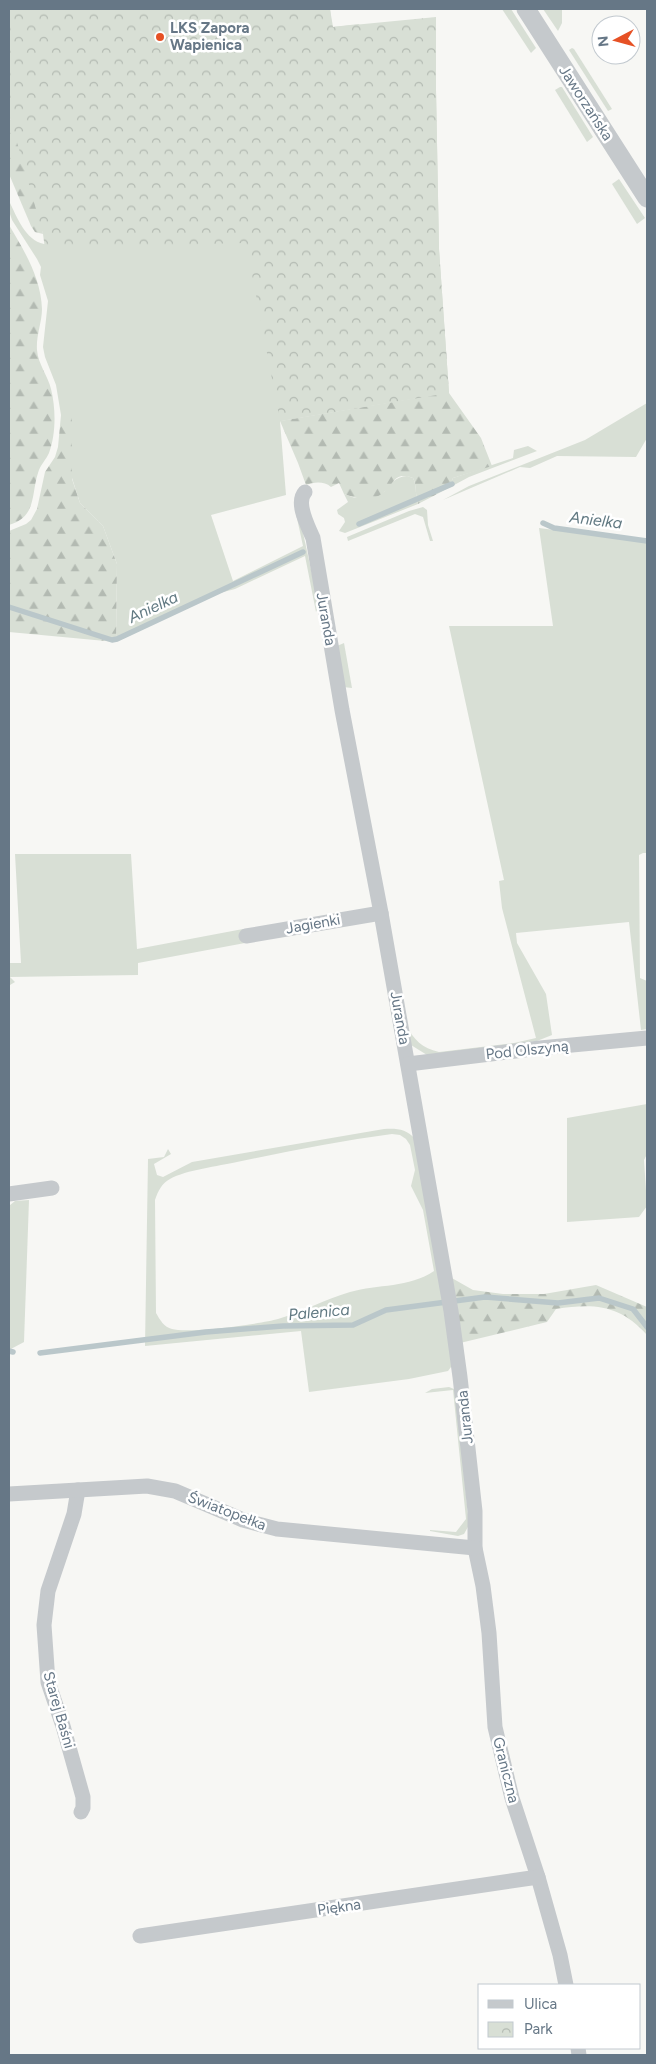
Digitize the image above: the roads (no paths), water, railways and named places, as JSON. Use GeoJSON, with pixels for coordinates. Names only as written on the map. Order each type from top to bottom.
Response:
{"type":"FeatureCollection","features":[{"type":"Feature","properties":{"kind":"street","name":"Jaworzańska"},"geometry":{"type":"LineString","coordinates":[[526,9],[647,198]]}},
{"type":"Feature","properties":{"kind":"street","name":"Juranda"},"geometry":{"type":"LineString","coordinates":[[305,492],[302,495],[305,520],[313,538],[342,710],[381,912],[451,1311],[475,1511],[475,1548]]}},
{"type":"Feature","properties":{"kind":"street","name":"Jagienki"},"geometry":{"type":"LineString","coordinates":[[246,936],[381,912]]}},
{"type":"Feature","properties":{"kind":"street","name":"Pod Olszyną"},"geometry":{"type":"LineString","coordinates":[[408,1064],[540,1048],[647,1038]]}},
{"type":"Feature","properties":{"kind":"street"},"geometry":{"type":"LineString","coordinates":[[9,1194],[52,1188]]}},
{"type":"Feature","properties":{"kind":"street","name":"Światopełka"},"geometry":{"type":"LineString","coordinates":[[9,1494],[135,1486],[161,1488],[175,1491],[242,1520],[277,1529],[475,1548]]}},
{"type":"Feature","properties":{"kind":"street","name":"Starej Baśni"},"geometry":{"type":"LineString","coordinates":[[78,1490],[74,1514],[48,1591],[44,1625],[48,1682],[79,1781],[84,1802],[81,1812]]}},
{"type":"Feature","properties":{"kind":"street","name":"Graniczna"},"geometry":{"type":"LineString","coordinates":[[475,1548],[483,1586],[489,1634],[495,1727],[512,1798],[538,1877],[560,1954],[566,1984]]}},
{"type":"Feature","properties":{"kind":"street","name":"Piękna"},"geometry":{"type":"LineString","coordinates":[[140,1936],[538,1877]]}},
{"type":"Feature","properties":{"kind":"waterway","name":"Anielka"},"geometry":{"type":"LineString","coordinates":[[359,524],[452,484]]}},
{"type":"Feature","properties":{"kind":"waterway","name":"Anielka"},"geometry":{"type":"LineString","coordinates":[[543,523],[554,528],[647,541]]}},
{"type":"Feature","properties":{"kind":"waterway","name":"Anielka"},"geometry":{"type":"LineString","coordinates":[[9,607],[112,640],[303,552]]}},
{"type":"Feature","properties":{"kind":"waterway","name":"Palenica"},"geometry":{"type":"LineString","coordinates":[[40,1353],[206,1332],[283,1326],[353,1325],[386,1310],[485,1297],[558,1303],[599,1298],[633,1309],[647,1327]]}},
{"type":"Feature","properties":{"kind":"waterway","name":"Palenica"},"geometry":{"type":"LineString","coordinates":[[9,1351],[13,1352]]}},
{"type":"Feature","properties":{"kind":"place","name":"LKS Zapora Wapienica"},"geometry":{"type":"Point","coordinates":[160,37]}}]}
